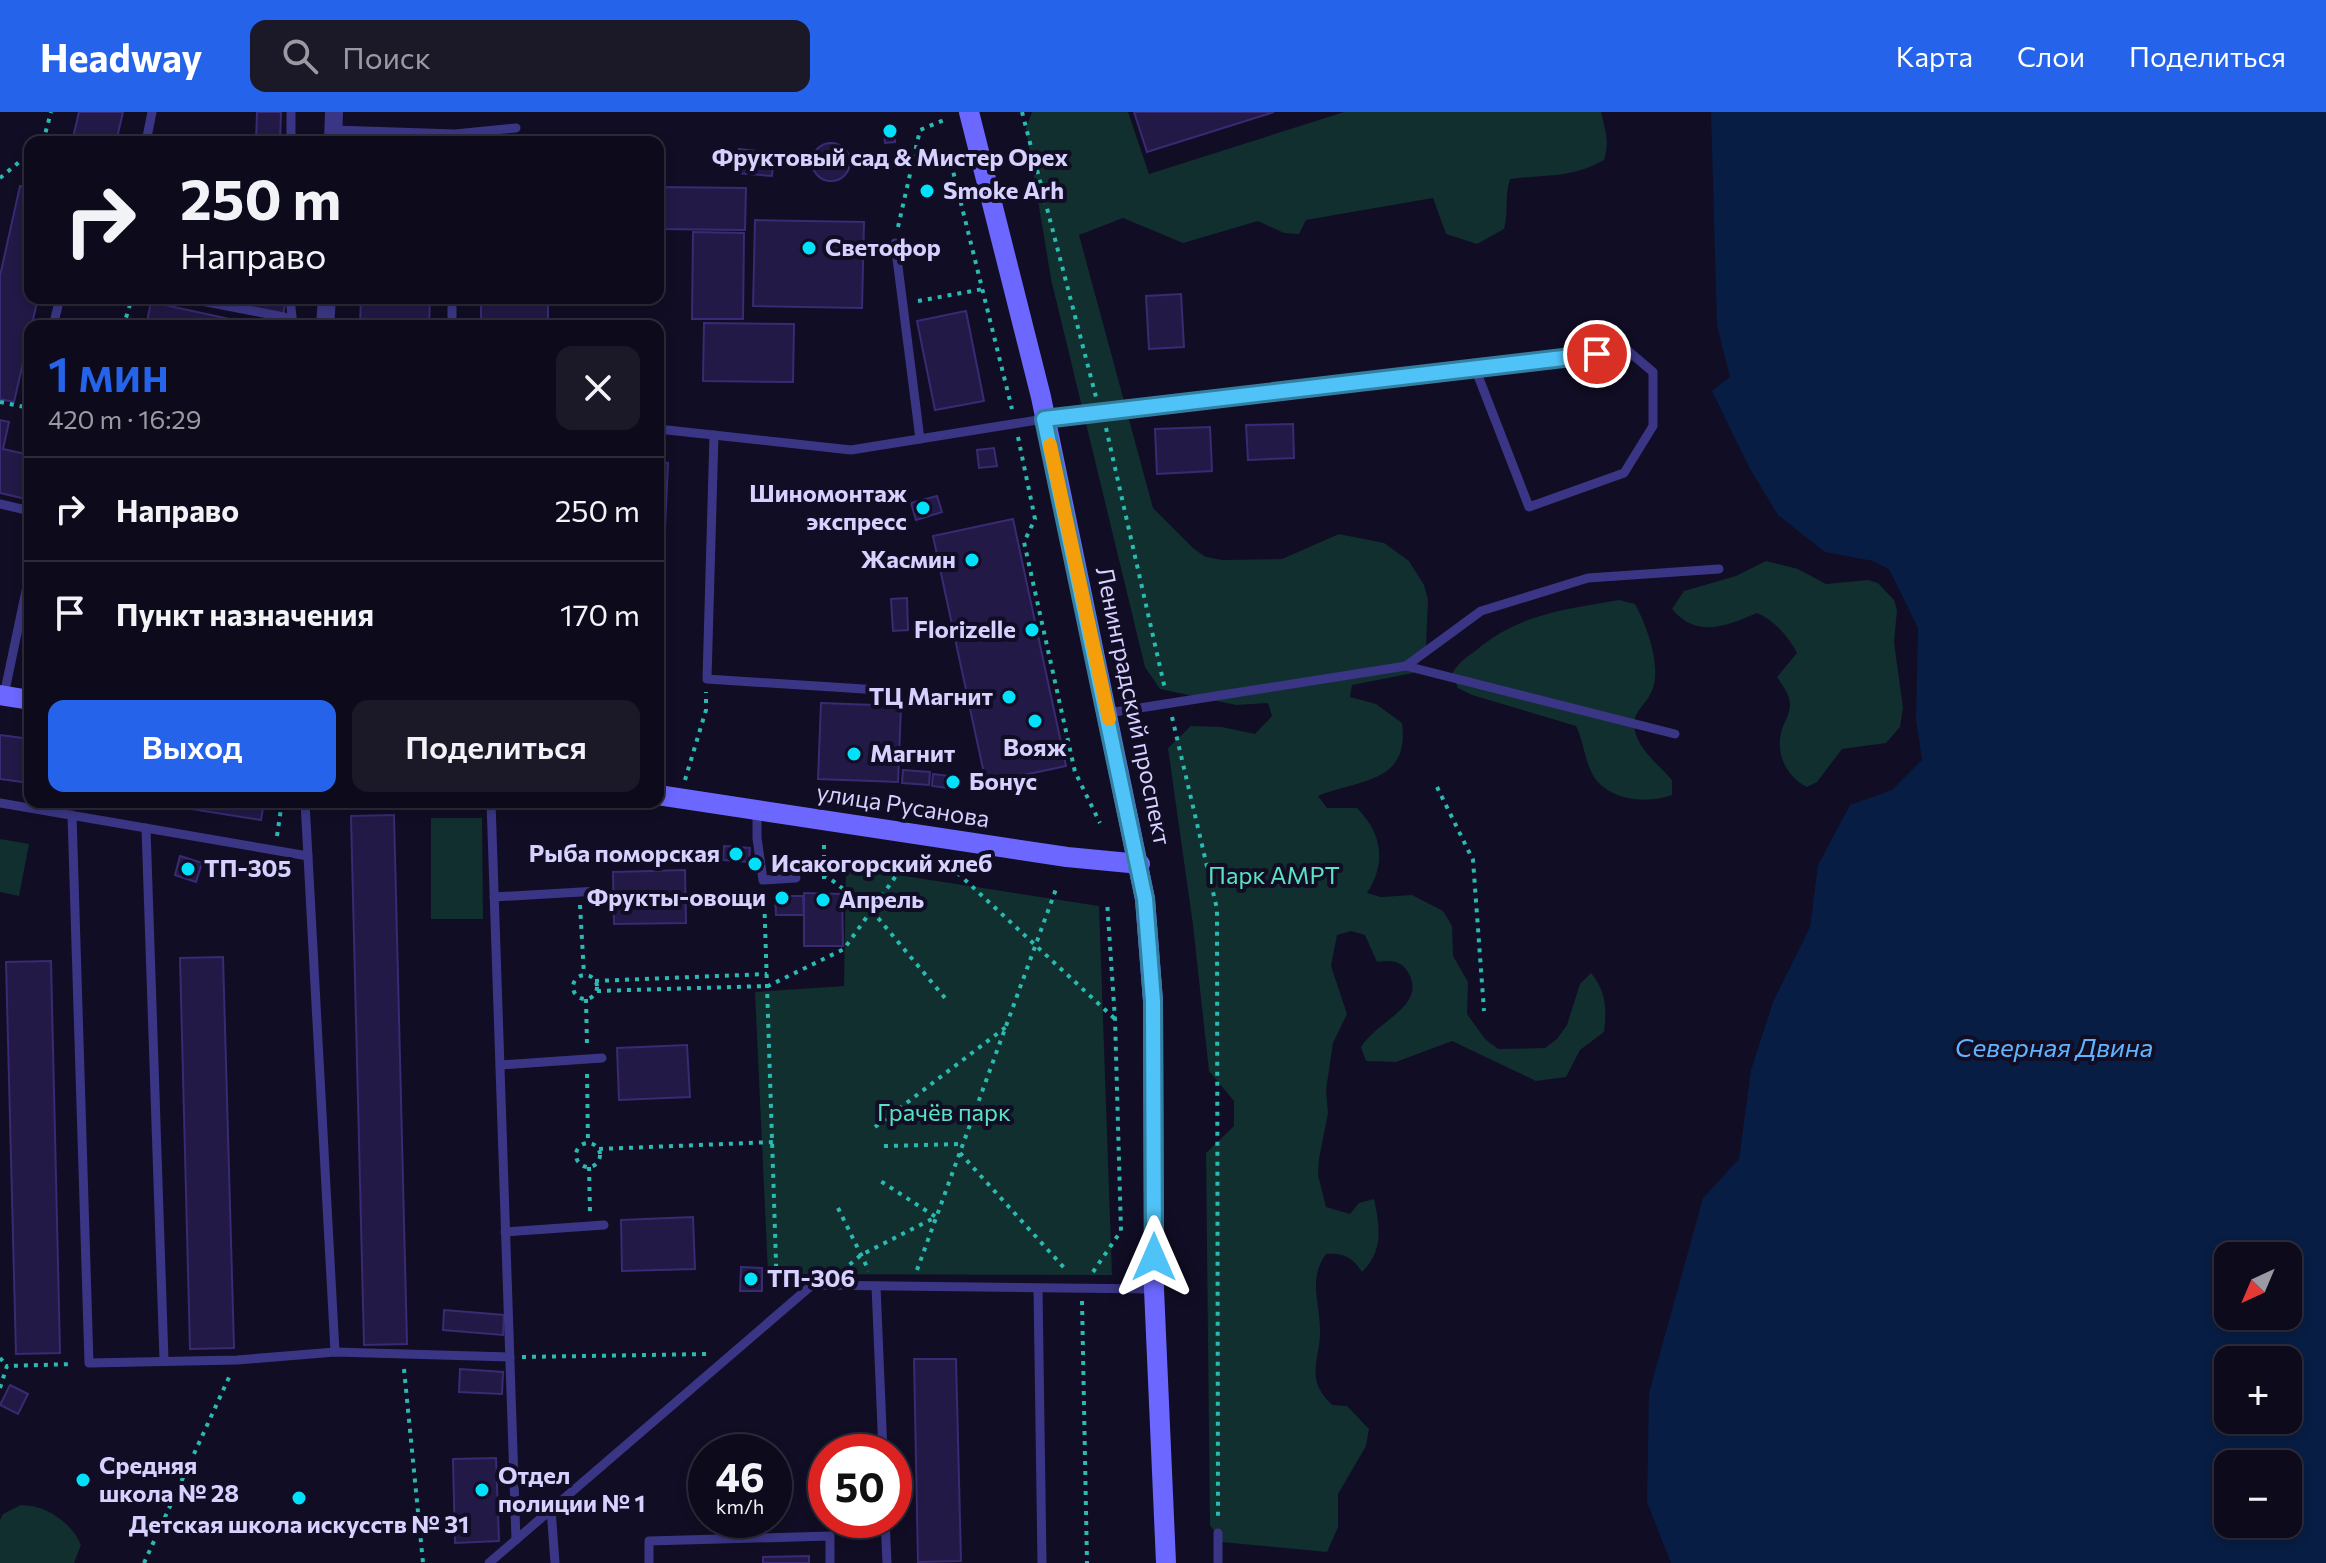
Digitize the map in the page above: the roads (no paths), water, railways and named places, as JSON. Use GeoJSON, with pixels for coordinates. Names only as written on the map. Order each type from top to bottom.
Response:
{"type":"FeatureCollection","features":[{"type":"Feature","properties":{"kind":"main road","name":"Ленинградский проспект"},"geometry":{"type":"LineString","coordinates":[[968,115],[1044,419],[1140,864],[1153,1001],[1154,1289],[1166,1563]]}},
{"type":"Feature","properties":{"kind":"main road"},"geometry":{"type":"LineString","coordinates":[[2,695],[24,699]]}},
{"type":"Feature","properties":{"kind":"main road","name":"улица Русанова"},"geometry":{"type":"LineString","coordinates":[[664,796],[1067,857],[1140,864]]}},
{"type":"Feature","properties":{"kind":"lane"},"geometry":{"type":"LineString","coordinates":[[147,136],[152,112]]}},
{"type":"Feature","properties":{"kind":"lane"},"geometry":{"type":"LineString","coordinates":[[291,112],[291,136]]}},
{"type":"Feature","properties":{"kind":"lane"},"geometry":{"type":"LineString","coordinates":[[334,128],[431,136]]}},
{"type":"Feature","properties":{"kind":"lane"},"geometry":{"type":"LineString","coordinates":[[467,136],[516,128]]}},
{"type":"Feature","properties":{"kind":"lane"},"geometry":{"type":"LineString","coordinates":[[895,243],[920,439]]}},
{"type":"Feature","properties":{"kind":"lane"},"geometry":{"type":"LineString","coordinates":[[217,304],[284,317],[284,320]]}},
{"type":"Feature","properties":{"kind":"lane"},"geometry":{"type":"LineString","coordinates":[[664,430],[851,450],[1044,419],[1627,350],[1653,372],[1653,426],[1624,473],[1529,507],[1475,368]]}},
{"type":"Feature","properties":{"kind":"lane"},"geometry":{"type":"LineString","coordinates":[[714,435],[707,679],[895,691]]}},
{"type":"Feature","properties":{"kind":"lane"},"geometry":{"type":"LineString","coordinates":[[0,504],[24,510]]}},
{"type":"Feature","properties":{"kind":"lane"},"geometry":{"type":"LineString","coordinates":[[1406,666],[1481,611],[1588,578],[1719,569]]}},
{"type":"Feature","properties":{"kind":"lane"},"geometry":{"type":"LineString","coordinates":[[2,695],[24,598]]}},
{"type":"Feature","properties":{"kind":"lane"},"geometry":{"type":"LineString","coordinates":[[1108,713],[1406,666],[1675,734]]}},
{"type":"Feature","properties":{"kind":"lane"},"geometry":{"type":"LineString","coordinates":[[0,803],[24,807]]}},
{"type":"Feature","properties":{"kind":"lane"},"geometry":{"type":"LineString","coordinates":[[30,808],[308,856]]}},
{"type":"Feature","properties":{"kind":"lane"},"geometry":{"type":"LineString","coordinates":[[305,808],[335,1352]]}},
{"type":"Feature","properties":{"kind":"lane"},"geometry":{"type":"LineString","coordinates":[[491,808],[516,1540]]}},
{"type":"Feature","properties":{"kind":"lane"},"geometry":{"type":"LineString","coordinates":[[757,810],[763,880],[796,878]]}},
{"type":"Feature","properties":{"kind":"lane"},"geometry":{"type":"LineString","coordinates":[[72,815],[89,1363],[237,1360],[335,1352],[510,1357]]}},
{"type":"Feature","properties":{"kind":"lane"},"geometry":{"type":"LineString","coordinates":[[146,828],[164,1360]]}},
{"type":"Feature","properties":{"kind":"lane"},"geometry":{"type":"LineString","coordinates":[[494,897],[598,891]]}},
{"type":"Feature","properties":{"kind":"lane"},"geometry":{"type":"LineString","coordinates":[[500,1065],[602,1058]]}},
{"type":"Feature","properties":{"kind":"lane"},"geometry":{"type":"LineString","coordinates":[[505,1232],[604,1225]]}},
{"type":"Feature","properties":{"kind":"lane"},"geometry":{"type":"LineString","coordinates":[[489,1563],[812,1285],[1154,1289]]}},
{"type":"Feature","properties":{"kind":"lane"},"geometry":{"type":"LineString","coordinates":[[876,1286],[882,1434]]}},
{"type":"Feature","properties":{"kind":"lane"},"geometry":{"type":"LineString","coordinates":[[1038,1288],[1042,1563]]}},
{"type":"Feature","properties":{"kind":"lane"},"geometry":{"type":"LineString","coordinates":[[551,1509],[555,1563]]}},
{"type":"Feature","properties":{"kind":"lane"},"geometry":{"type":"LineString","coordinates":[[1218,1533],[1218,1563]]}},
{"type":"Feature","properties":{"kind":"lane"},"geometry":{"type":"LineString","coordinates":[[649,1563],[649,1541],[830,1536],[830,1563]]}},
{"type":"Feature","properties":{"kind":"lane"},"geometry":{"type":"LineString","coordinates":[[886,1538],[887,1563]]}},
{"type":"Feature","properties":{"kind":"water","name":"Северная Двина"},"geometry":{"type":"Polygon","coordinates":[[[1711,112],[2326,112],[2326,1563],[1671,1563],[1647,1502],[1649,1393],[1703,1198],[1739,1159],[1751,1070],[1773,1002],[1810,927],[1818,865],[1850,805],[1892,790],[1922,760],[1916,719],[1918,628],[1889,569],[1873,561],[1825,552],[1778,515],[1749,467],[1712,391],[1730,377],[1717,325],[1711,112]]]}},
{"type":"Feature","properties":{"kind":"place","name":"Фруктовый сад & Мистер Орех"},"geometry":{"type":"Point","coordinates":[890,131]}},
{"type":"Feature","properties":{"kind":"place","name":"Smoke Arh"},"geometry":{"type":"Point","coordinates":[927,191]}},
{"type":"Feature","properties":{"kind":"place","name":"Светофор"},"geometry":{"type":"Point","coordinates":[809,248]}},
{"type":"Feature","properties":{"kind":"place","name":"Шиномонтаж экспресс"},"geometry":{"type":"Point","coordinates":[923,508]}},
{"type":"Feature","properties":{"kind":"place","name":"Жасмин"},"geometry":{"type":"Point","coordinates":[972,560]}},
{"type":"Feature","properties":{"kind":"place","name":"Florizelle"},"geometry":{"type":"Point","coordinates":[1032,630]}},
{"type":"Feature","properties":{"kind":"place","name":"ТЦ Магнит"},"geometry":{"type":"Point","coordinates":[1009,697]}},
{"type":"Feature","properties":{"kind":"place","name":"Вояж"},"geometry":{"type":"Point","coordinates":[1035,721]}},
{"type":"Feature","properties":{"kind":"place","name":"Магнит"},"geometry":{"type":"Point","coordinates":[854,754]}},
{"type":"Feature","properties":{"kind":"place","name":"Бонус"},"geometry":{"type":"Point","coordinates":[953,782]}},
{"type":"Feature","properties":{"kind":"place","name":"Рыба поморская"},"geometry":{"type":"Point","coordinates":[736,854]}},
{"type":"Feature","properties":{"kind":"place","name":"Исакогорский хлеб"},"geometry":{"type":"Point","coordinates":[755,864]}},
{"type":"Feature","properties":{"kind":"place","name":"ТП-305"},"geometry":{"type":"Point","coordinates":[188,869]}},
{"type":"Feature","properties":{"kind":"place","name":"Фрукты-овощи"},"geometry":{"type":"Point","coordinates":[782,898]}},
{"type":"Feature","properties":{"kind":"place","name":"Апрель"},"geometry":{"type":"Point","coordinates":[823,900]}},
{"type":"Feature","properties":{"kind":"place","name":"ТП-306"},"geometry":{"type":"Point","coordinates":[751,1279]}},
{"type":"Feature","properties":{"kind":"place","name":"Средняя школа № 28"},"geometry":{"type":"Point","coordinates":[83,1480]}},
{"type":"Feature","properties":{"kind":"place","name":"Отдел полиции № 1"},"geometry":{"type":"Point","coordinates":[482,1490]}},
{"type":"Feature","properties":{"kind":"place","name":"Детская школа искусств № 31"},"geometry":{"type":"Point","coordinates":[299,1498]}},
{"type":"Feature","properties":{"kind":"park label","name":"Парк АМРТ"},"geometry":{"type":"Point","coordinates":[1274,876]}},
{"type":"Feature","properties":{"kind":"park label","name":"Грачёв парк"},"geometry":{"type":"Point","coordinates":[944,1113]}}]}
